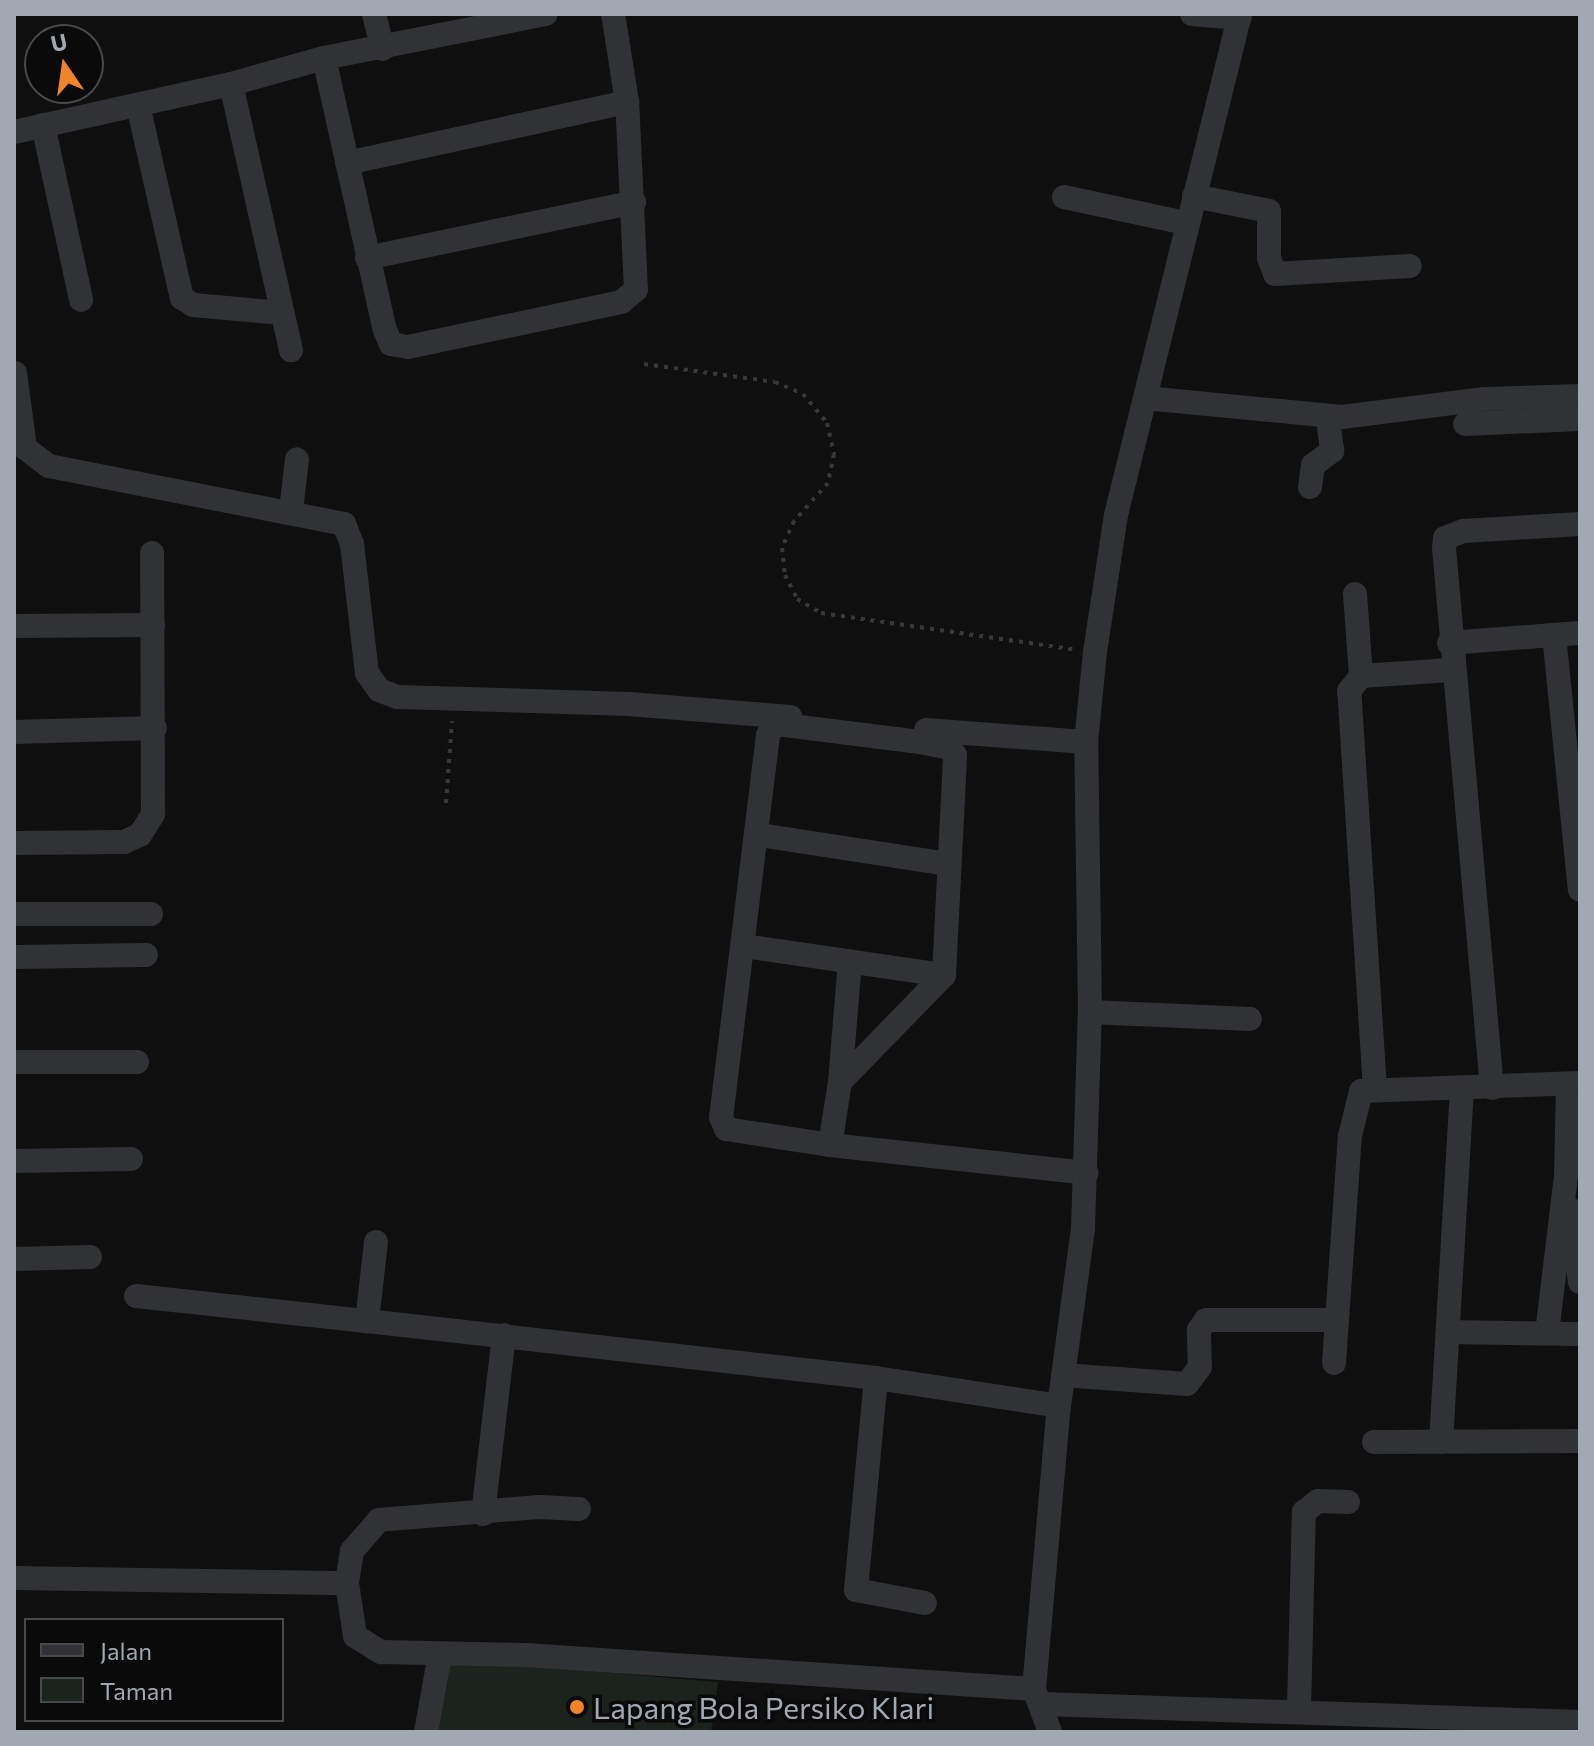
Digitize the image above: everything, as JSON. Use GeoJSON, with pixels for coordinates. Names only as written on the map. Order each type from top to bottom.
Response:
{"type":"FeatureCollection","features":[{"type":"Feature","properties":{"kind":"street"},"geometry":{"type":"LineString","coordinates":[[374,14],[383,49]]}},
{"type":"Feature","properties":{"kind":"street"},"geometry":{"type":"LineString","coordinates":[[14,132],[231,84],[324,58],[383,49],[546,14]]}},
{"type":"Feature","properties":{"kind":"street"},"geometry":{"type":"LineString","coordinates":[[324,58],[387,338],[397,347],[611,305],[630,299],[636,290],[627,102],[613,14]]}},
{"type":"Feature","properties":{"kind":"street"},"geometry":{"type":"LineString","coordinates":[[1050,1732],[1038,1697],[1059,1406],[1086,1173],[1090,1012],[1086,742],[1095,652],[1116,515],[1185,223],[1240,16],[1192,14]]}},
{"type":"Feature","properties":{"kind":"street"},"geometry":{"type":"LineString","coordinates":[[231,84],[291,350]]}},
{"type":"Feature","properties":{"kind":"street"},"geometry":{"type":"LineString","coordinates":[[347,163],[627,102]]}},
{"type":"Feature","properties":{"kind":"street"},"geometry":{"type":"LineString","coordinates":[[138,105],[182,298],[193,305],[283,313]]}},
{"type":"Feature","properties":{"kind":"street"},"geometry":{"type":"LineString","coordinates":[[43,125],[81,300]]}},
{"type":"Feature","properties":{"kind":"street"},"geometry":{"type":"LineString","coordinates":[[1194,196],[1269,211],[1269,258],[1275,274],[1410,266]]}},
{"type":"Feature","properties":{"kind":"street"},"geometry":{"type":"LineString","coordinates":[[1064,197],[1185,223]]}},
{"type":"Feature","properties":{"kind":"street"},"geometry":{"type":"LineString","coordinates":[[367,258],[634,202]]}},
{"type":"Feature","properties":{"kind":"street"},"geometry":{"type":"LineString","coordinates":[[15,373],[25,448],[49,466],[333,519],[349,532],[371,682],[397,697],[629,704],[775,720],[1086,742]]}},
{"type":"Feature","properties":{"kind":"street"},"geometry":{"type":"LineString","coordinates":[[1145,398],[1328,416],[1381,415],[1485,399],[1580,396]]}},
{"type":"Feature","properties":{"kind":"street"},"geometry":{"type":"LineString","coordinates":[[1310,487],[1313,465],[1332,451],[1328,416]]}},
{"type":"Feature","properties":{"kind":"street"},"geometry":{"type":"LineString","coordinates":[[1465,424],[1580,419]]}},
{"type":"Feature","properties":{"kind":"street"},"geometry":{"type":"LineString","coordinates":[[291,511],[297,459]]}},
{"type":"Feature","properties":{"kind":"street"},"geometry":{"type":"LineString","coordinates":[[1492,1088],[1451,670],[1445,538],[1463,531],[1580,524]]}},
{"type":"Feature","properties":{"kind":"street"},"geometry":{"type":"LineString","coordinates":[[14,843],[124,842],[140,835],[153,814],[152,553]]}},
{"type":"Feature","properties":{"kind":"street"},"geometry":{"type":"LineString","coordinates":[[1355,594],[1361,676],[1349,691],[1375,1089]]}},
{"type":"Feature","properties":{"kind":"street"},"geometry":{"type":"LineString","coordinates":[[14,626],[153,625]]}},
{"type":"Feature","properties":{"kind":"street"},"geometry":{"type":"LineString","coordinates":[[1449,643],[1580,633]]}},
{"type":"Feature","properties":{"kind":"street"},"geometry":{"type":"LineString","coordinates":[[1554,635],[1580,890]]}},
{"type":"Feature","properties":{"kind":"street"},"geometry":{"type":"LineString","coordinates":[[1361,676],[1451,670]]}},
{"type":"Feature","properties":{"kind":"street"},"geometry":{"type":"LineString","coordinates":[[775,720],[769,731],[759,835],[722,1123],[732,1133],[1086,1173]]}},
{"type":"Feature","properties":{"kind":"street"},"geometry":{"type":"LineString","coordinates":[[775,720],[950,748],[955,755],[944,975],[840,1082]]}},
{"type":"Feature","properties":{"kind":"street"},"geometry":{"type":"LineString","coordinates":[[14,732],[155,728]]}},
{"type":"Feature","properties":{"kind":"street"},"geometry":{"type":"LineString","coordinates":[[759,835],[949,864]]}},
{"type":"Feature","properties":{"kind":"street"},"geometry":{"type":"LineString","coordinates":[[14,914],[151,914]]}},
{"type":"Feature","properties":{"kind":"street"},"geometry":{"type":"LineString","coordinates":[[744,946],[944,975]]}},
{"type":"Feature","properties":{"kind":"street"},"geometry":{"type":"LineString","coordinates":[[14,957],[146,955]]}},
{"type":"Feature","properties":{"kind":"street"},"geometry":{"type":"LineString","coordinates":[[830,1145],[840,1082],[850,961]]}},
{"type":"Feature","properties":{"kind":"street"},"geometry":{"type":"LineString","coordinates":[[1090,1012],[1250,1019]]}},
{"type":"Feature","properties":{"kind":"street"},"geometry":{"type":"LineString","coordinates":[[14,1062],[137,1062]]}},
{"type":"Feature","properties":{"kind":"street"},"geometry":{"type":"LineString","coordinates":[[1334,1363],[1354,1105],[1361,1091],[1375,1089],[1462,1090],[1574,1084],[1547,1333]]}},
{"type":"Feature","properties":{"kind":"street"},"geometry":{"type":"LineString","coordinates":[[1441,1442],[1462,1090]]}},
{"type":"Feature","properties":{"kind":"street"},"geometry":{"type":"LineString","coordinates":[[14,1161],[131,1159]]}},
{"type":"Feature","properties":{"kind":"street"},"geometry":{"type":"LineString","coordinates":[[1566,1175],[1580,1282]]}},
{"type":"Feature","properties":{"kind":"street"},"geometry":{"type":"LineString","coordinates":[[367,1321],[376,1242]]}},
{"type":"Feature","properties":{"kind":"street"},"geometry":{"type":"LineString","coordinates":[[14,1259],[90,1257]]}},
{"type":"Feature","properties":{"kind":"street"},"geometry":{"type":"LineString","coordinates":[[136,1296],[876,1378],[1059,1406]]}},
{"type":"Feature","properties":{"kind":"street"},"geometry":{"type":"LineString","coordinates":[[1063,1375],[1187,1384],[1200,1367],[1199,1330],[1206,1320],[1337,1320]]}},
{"type":"Feature","properties":{"kind":"street"},"geometry":{"type":"LineString","coordinates":[[1448,1332],[1580,1334]]}},
{"type":"Feature","properties":{"kind":"street"},"geometry":{"type":"LineString","coordinates":[[483,1514],[504,1335]]}},
{"type":"Feature","properties":{"kind":"street"},"geometry":{"type":"LineString","coordinates":[[876,1378],[856,1590],[925,1603]]}},
{"type":"Feature","properties":{"kind":"street"},"geometry":{"type":"LineString","coordinates":[[1374,1442],[1580,1441]]}},
{"type":"Feature","properties":{"kind":"street"},"geometry":{"type":"LineString","coordinates":[[1299,1710],[1304,1512],[1318,1501],[1348,1502]]}},
{"type":"Feature","properties":{"kind":"street"},"geometry":{"type":"LineString","coordinates":[[579,1509],[539,1507],[483,1514],[379,1520],[357,1539],[347,1583],[350,1626],[361,1643],[381,1652],[1038,1697],[1580,1722]]}},
{"type":"Feature","properties":{"kind":"street"},"geometry":{"type":"LineString","coordinates":[[14,1578],[347,1583]]}},
{"type":"Feature","properties":{"kind":"street"},"geometry":{"type":"LineString","coordinates":[[426,1732],[440,1654]]}},
{"type":"Feature","properties":{"kind":"path"},"geometry":{"type":"LineString","coordinates":[[644,364],[775,382],[803,394],[827,423],[834,454],[828,483],[794,521],[782,548],[785,575],[797,599],[821,613],[1095,652]]}},
{"type":"Feature","properties":{"kind":"path"},"geometry":{"type":"LineString","coordinates":[[446,803],[454,698]]}},
{"type":"Feature","properties":{"kind":"green space","name":"Lapang Bola Persiko Klari"},"geometry":{"type":"Polygon","coordinates":[[[445,1659],[718,1682],[711,1732],[435,1732],[445,1659]]]}},
{"type":"Feature","properties":{"kind":"place","name":"Lapang Bola Persiko Klari"},"geometry":{"type":"Point","coordinates":[577,1707]}}]}
